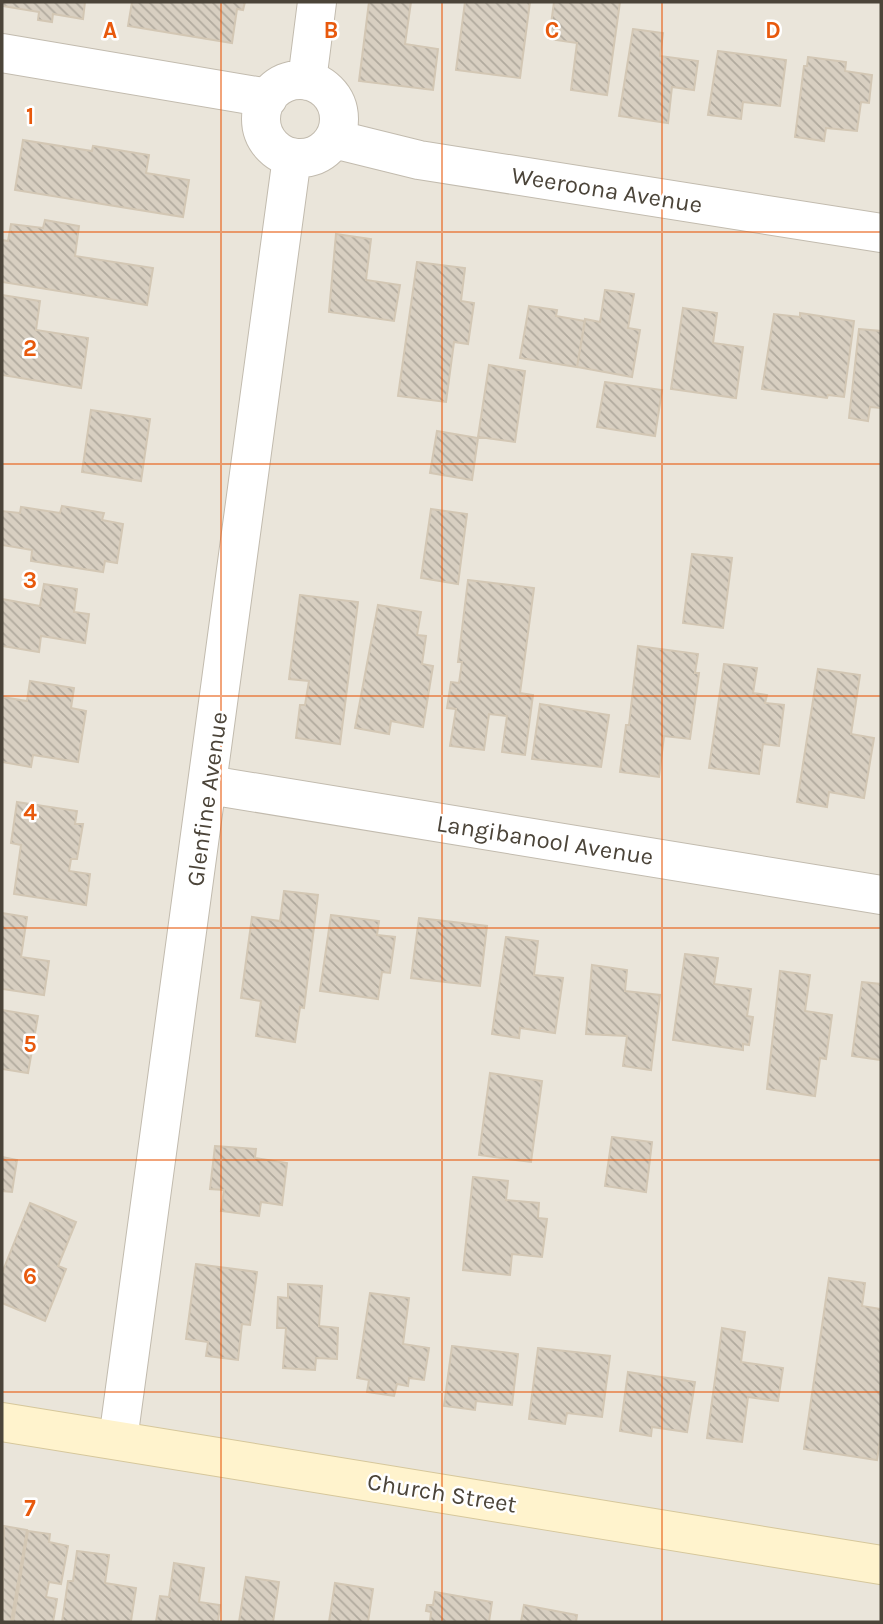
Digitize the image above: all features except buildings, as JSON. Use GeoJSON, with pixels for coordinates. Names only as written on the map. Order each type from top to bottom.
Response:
{"type":"FeatureCollection","features":[{"type":"Feature","properties":{"kind":"main road","name":"Church Street"},"geometry":{"type":"LineString","coordinates":[[2,1422],[881,1565]]}},
{"type":"Feature","properties":{"kind":"street"},"geometry":{"type":"LineString","coordinates":[[307,81],[317,2]]}},
{"type":"Feature","properties":{"kind":"street"},"geometry":{"type":"LineString","coordinates":[[2,53],[268,98]]}},
{"type":"Feature","properties":{"kind":"street"},"geometry":{"type":"LineString","coordinates":[[307,81],[329,92],[340,115],[334,139],[316,155],[292,158],[271,145],[264,134],[262,109],[268,98],[285,84],[307,81]]}},
{"type":"Feature","properties":{"kind":"street","name":"Weeroona Avenue"},"geometry":{"type":"LineString","coordinates":[[334,139],[419,160],[881,233]]}},
{"type":"Feature","properties":{"kind":"street","name":"Glenfine Avenue"},"geometry":{"type":"LineString","coordinates":[[118,1440],[292,158]]}},
{"type":"Feature","properties":{"kind":"street","name":"Langibanool Avenue"},"geometry":{"type":"LineString","coordinates":[[209,785],[881,895]]}},
{"type":"Feature","properties":{"kind":"shaded area"},"geometry":{"type":"Polygon","coordinates":[[[2,2],[881,2],[881,1622],[2,1622],[2,2]]]}}]}
